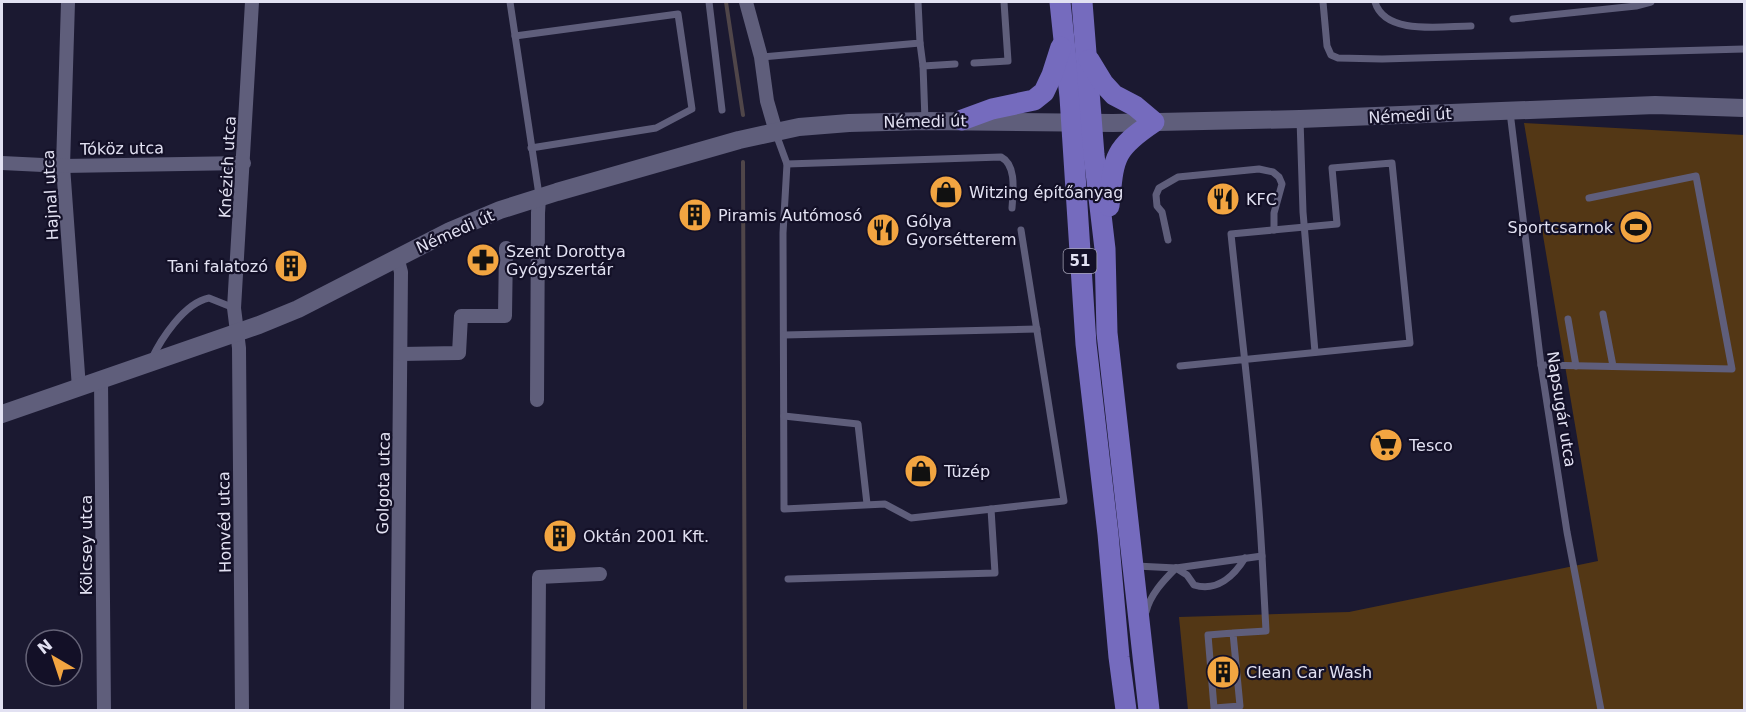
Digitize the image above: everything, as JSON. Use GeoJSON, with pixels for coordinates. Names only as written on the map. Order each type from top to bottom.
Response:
{"type":"FeatureCollection","features":[{"type":"Feature","properties":{"kind":"main road","name":"51"},"geometry":{"type":"LineString","coordinates":[[1060,2],[1064,38],[1105,249],[1107,333],[1125,568],[1141,644],[1149,711]]}},
{"type":"Feature","properties":{"kind":"main road","name":"51"},"geometry":{"type":"LineString","coordinates":[[1082,2],[1087,58],[1082,123],[1086,344],[1112,541],[1114,598],[1125,711]]}},
{"type":"Feature","properties":{"kind":"main road"},"geometry":{"type":"LineString","coordinates":[[962,120],[992,109],[1034,100],[1044,92],[1053,75],[1064,38]]}},
{"type":"Feature","properties":{"kind":"main road"},"geometry":{"type":"LineString","coordinates":[[1087,58],[1103,83],[1114,95],[1135,106],[1154,122],[1121,148],[1113,166],[1105,249]]}},
{"type":"Feature","properties":{"kind":"main road","name":"Némedi út"},"geometry":{"type":"LineString","coordinates":[[2,414],[237,334],[298,309],[397,257],[500,210],[729,143],[776,132],[826,124],[962,120],[1154,122],[1300,119],[1655,105],[1744,108]]}},
{"type":"Feature","properties":{"kind":"street","name":"Hajnal utca"},"geometry":{"type":"LineString","coordinates":[[68,2],[63,166],[79,388]]}},
{"type":"Feature","properties":{"kind":"street","name":"Knézich utca"},"geometry":{"type":"LineString","coordinates":[[237,334],[234,308],[252,2]]}},
{"type":"Feature","properties":{"kind":"street"},"geometry":{"type":"LineString","coordinates":[[746,2],[761,57],[767,101],[776,132]]}},
{"type":"Feature","properties":{"kind":"street","name":"Tóköz utca"},"geometry":{"type":"LineString","coordinates":[[2,163],[63,166],[244,163]]}},
{"type":"Feature","properties":{"kind":"street"},"geometry":{"type":"LineString","coordinates":[[537,400],[539,198]]}},
{"type":"Feature","properties":{"kind":"street"},"geometry":{"type":"LineString","coordinates":[[400,354],[459,353],[461,316],[505,316],[506,248]]}},
{"type":"Feature","properties":{"kind":"street","name":"Golgota utca"},"geometry":{"type":"LineString","coordinates":[[397,257],[401,272],[397,711]]}},
{"type":"Feature","properties":{"kind":"street","name":"Honvéd utca"},"geometry":{"type":"LineString","coordinates":[[237,334],[239,348],[242,711]]}},
{"type":"Feature","properties":{"kind":"street","name":"Kölcsey utca"},"geometry":{"type":"LineString","coordinates":[[101,380],[104,711]]}},
{"type":"Feature","properties":{"kind":"street"},"geometry":{"type":"LineString","coordinates":[[538,711],[539,577],[600,574]]}},
{"type":"Feature","properties":{"kind":"lane"},"geometry":{"type":"LineString","coordinates":[[510,2],[539,198]]}},
{"type":"Feature","properties":{"kind":"lane"},"geometry":{"type":"LineString","coordinates":[[709,2],[722,110]]}},
{"type":"Feature","properties":{"kind":"lane"},"geometry":{"type":"LineString","coordinates":[[918,2],[925,121]]}},
{"type":"Feature","properties":{"kind":"lane"},"geometry":{"type":"LineString","coordinates":[[974,63],[1008,60],[1004,2]]}},
{"type":"Feature","properties":{"kind":"lane"},"geometry":{"type":"LineString","coordinates":[[1323,2],[1327,46],[1330,55],[1338,58],[1382,59],[1744,49]]}},
{"type":"Feature","properties":{"kind":"lane"},"geometry":{"type":"LineString","coordinates":[[1375,2],[1377,7],[1400,25],[1471,26]]}},
{"type":"Feature","properties":{"kind":"lane"},"geometry":{"type":"LineString","coordinates":[[1513,18],[1636,6],[1651,2]]}},
{"type":"Feature","properties":{"kind":"lane"},"geometry":{"type":"LineString","coordinates":[[515,36],[678,14],[692,109],[656,128],[531,148]]}},
{"type":"Feature","properties":{"kind":"lane"},"geometry":{"type":"LineString","coordinates":[[761,57],[921,43]]}},
{"type":"Feature","properties":{"kind":"lane"},"geometry":{"type":"LineString","coordinates":[[922,66],[955,64]]}},
{"type":"Feature","properties":{"kind":"lane","name":"Napsugár utca"},"geometry":{"type":"LineString","coordinates":[[1510,110],[1541,365],[1567,532],[1601,711]]}},
{"type":"Feature","properties":{"kind":"lane"},"geometry":{"type":"LineString","coordinates":[[1300,119],[1304,227],[1315,352]]}},
{"type":"Feature","properties":{"kind":"lane"},"geometry":{"type":"LineString","coordinates":[[776,132],[787,164],[783,233],[784,508],[885,504],[911,518],[1064,501],[1021,230]]}},
{"type":"Feature","properties":{"kind":"lane"},"geometry":{"type":"LineString","coordinates":[[787,164],[1000,157],[1006,160],[1011,167],[1012,207]]}},
{"type":"Feature","properties":{"kind":"lane"},"geometry":{"type":"LineString","coordinates":[[1180,366],[1244,359],[1410,343],[1392,163],[1332,168],[1337,225],[1231,234],[1244,359],[1262,556],[1266,630],[1208,635],[1214,708],[1240,706],[1233,633]]}},
{"type":"Feature","properties":{"kind":"lane"},"geometry":{"type":"LineString","coordinates":[[1168,240],[1162,212],[1157,206],[1156,195],[1159,188],[1178,177],[1258,169],[1273,172],[1282,184],[1274,213],[1274,230]]}},
{"type":"Feature","properties":{"kind":"lane"},"geometry":{"type":"LineString","coordinates":[[1541,365],[1732,369],[1696,176],[1589,198]]}},
{"type":"Feature","properties":{"kind":"lane"},"geometry":{"type":"LineString","coordinates":[[149,364],[157,346],[170,328],[194,304],[209,298],[234,308]]}},
{"type":"Feature","properties":{"kind":"lane"},"geometry":{"type":"LineString","coordinates":[[1604,314],[1613,366]]}},
{"type":"Feature","properties":{"kind":"lane"},"geometry":{"type":"LineString","coordinates":[[1568,319],[1576,366]]}},
{"type":"Feature","properties":{"kind":"lane"},"geometry":{"type":"LineString","coordinates":[[784,335],[1037,330]]}},
{"type":"Feature","properties":{"kind":"lane"},"geometry":{"type":"LineString","coordinates":[[784,416],[858,424],[867,504]]}},
{"type":"Feature","properties":{"kind":"lane"},"geometry":{"type":"LineString","coordinates":[[788,579],[995,573],[991,509]]}},
{"type":"Feature","properties":{"kind":"lane"},"geometry":{"type":"LineString","coordinates":[[1114,598],[1125,568],[1176,568],[1262,556]]}},
{"type":"Feature","properties":{"kind":"lane"},"geometry":{"type":"LineString","coordinates":[[1176,568],[1187,575],[1194,585],[1214,586],[1226,581],[1237,571],[1245,558]]}},
{"type":"Feature","properties":{"kind":"lane"},"geometry":{"type":"LineString","coordinates":[[1141,644],[1148,603],[1176,568]]}},
{"type":"Feature","properties":{"kind":"shaded area"},"geometry":{"type":"Polygon","coordinates":[[[1524,123],[1744,135],[1744,710],[1188,710],[1179,617],[1349,612],[1598,561],[1524,123]]]}},
{"type":"Feature","properties":{"kind":"waterway"},"geometry":{"type":"LineString","coordinates":[[726,2],[743,115]]}},
{"type":"Feature","properties":{"kind":"waterway"},"geometry":{"type":"LineString","coordinates":[[743,162],[745,710]]}},
{"type":"Feature","properties":{"kind":"place","name":"Witzing építőanyag"},"geometry":{"type":"Point","coordinates":[946,192]}},
{"type":"Feature","properties":{"kind":"place","name":"KFC"},"geometry":{"type":"Point","coordinates":[1223,199]}},
{"type":"Feature","properties":{"kind":"place","name":"Piramis Autómosó"},"geometry":{"type":"Point","coordinates":[695,215]}},
{"type":"Feature","properties":{"kind":"place","name":"Sportcsarnok"},"geometry":{"type":"Point","coordinates":[1636,227]}},
{"type":"Feature","properties":{"kind":"place","name":"Gólya Gyorsétterem"},"geometry":{"type":"Point","coordinates":[883,230]}},
{"type":"Feature","properties":{"kind":"place","name":"Szent Dorottya Gyógyszertár"},"geometry":{"type":"Point","coordinates":[483,260]}},
{"type":"Feature","properties":{"kind":"place","name":"Tani falatozó"},"geometry":{"type":"Point","coordinates":[291,266]}},
{"type":"Feature","properties":{"kind":"place","name":"Tesco"},"geometry":{"type":"Point","coordinates":[1386,445]}},
{"type":"Feature","properties":{"kind":"place","name":"Tüzép"},"geometry":{"type":"Point","coordinates":[921,471]}},
{"type":"Feature","properties":{"kind":"place","name":"Oktán 2001 Kft."},"geometry":{"type":"Point","coordinates":[560,536]}},
{"type":"Feature","properties":{"kind":"place","name":"Clean Car Wash"},"geometry":{"type":"Point","coordinates":[1223,672]}}]}
